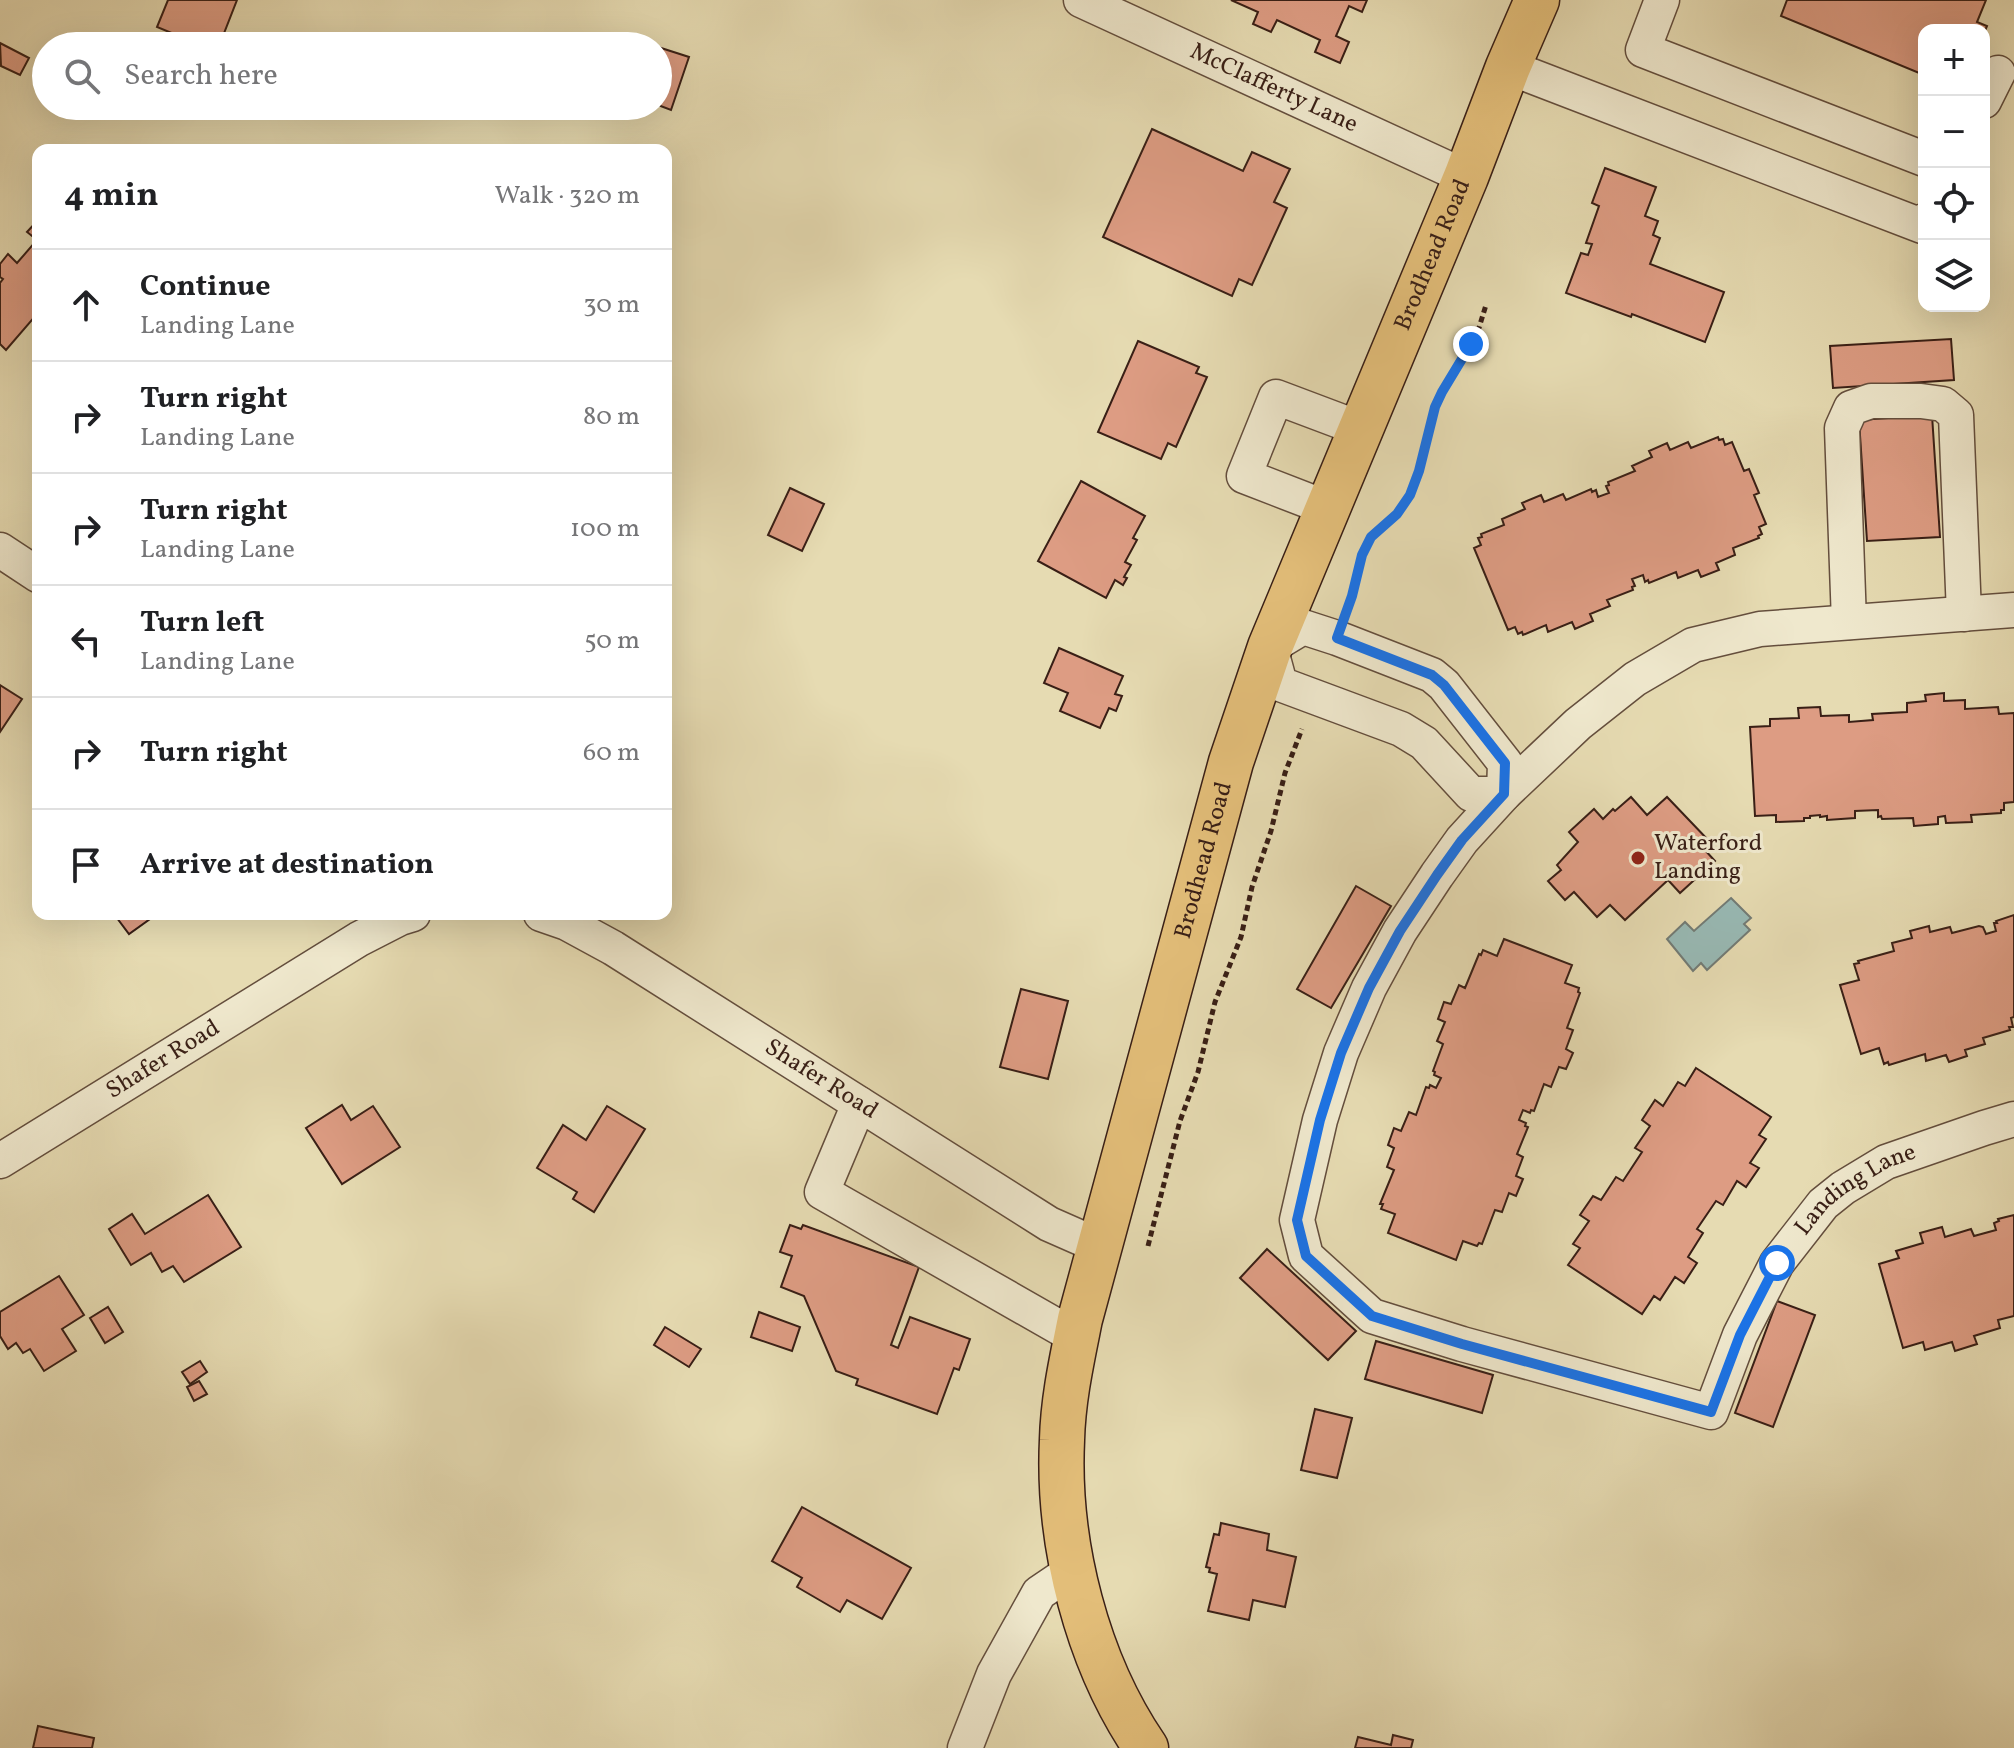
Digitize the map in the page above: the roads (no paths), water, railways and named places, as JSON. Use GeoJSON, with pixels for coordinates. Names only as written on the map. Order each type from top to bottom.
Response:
{"type":"FeatureCollection","features":[{"type":"Feature","properties":{"kind":"main road","name":"Brodhead Road"},"geometry":{"type":"LineString","coordinates":[[1146,1748],[1109,1680],[1087,1623],[1073,1570],[1063,1503],[1062,1441],[1067,1380],[1076,1337],[1231,762],[1270,647],[1537,0]]}},
{"type":"Feature","properties":{"kind":"street","name":"McClafferty Lane"},"geometry":{"type":"LineString","coordinates":[[1081,0],[1466,177]]}},
{"type":"Feature","properties":{"kind":"street"},"geometry":{"type":"LineString","coordinates":[[1662,0],[1643,50],[1918,157]]}},
{"type":"Feature","properties":{"kind":"street"},"geometry":{"type":"LineString","coordinates":[[1508,67],[1918,224]]}},
{"type":"Feature","properties":{"kind":"street"},"geometry":{"type":"LineString","coordinates":[[1327,508],[1244,476],[1276,397],[1361,429]]}},
{"type":"Feature","properties":{"kind":"street"},"geometry":{"type":"LineString","coordinates":[[1849,622],[1842,428],[1851,408],[1871,401],[1943,404],[1956,415],[1964,614]]}},
{"type":"Feature","properties":{"kind":"street"},"geometry":{"type":"LineString","coordinates":[[0,550],[32,571]]}},
{"type":"Feature","properties":{"kind":"street","name":"Landing Lane"},"geometry":{"type":"LineString","coordinates":[[2014,610],[1760,629],[1693,645],[1635,679],[1578,724],[1504,794],[1462,840],[1400,931],[1369,988],[1341,1053],[1320,1120],[1297,1220],[1306,1256],[1372,1316],[1462,1344],[1711,1412],[1740,1335],[1777,1263],[1823,1204],[1886,1162],[2014,1119]]}},
{"type":"Feature","properties":{"kind":"street"},"geometry":{"type":"LineString","coordinates":[[1303,627],[1432,675],[1444,685],[1505,763],[1504,794],[1471,794],[1424,743],[1401,729],[1280,684],[1270,647],[1303,627]]}},
{"type":"Feature","properties":{"kind":"street","name":"Shafer Road"},"geometry":{"type":"LineString","coordinates":[[0,1161],[359,939],[396,920]]}},
{"type":"Feature","properties":{"kind":"street","name":"Shafer Road"},"geometry":{"type":"LineString","coordinates":[[558,920],[613,948],[1049,1224],[1099,1246]]}},
{"type":"Feature","properties":{"kind":"street"},"geometry":{"type":"LineString","coordinates":[[859,1104],[822,1192],[1076,1337]]}},
{"type":"Feature","properties":{"kind":"street"},"geometry":{"type":"LineString","coordinates":[[965,1748],[994,1674],[1039,1593],[1073,1570]]}},
{"type":"Feature","properties":{"kind":"water"},"geometry":{"type":"Polygon","coordinates":[[[1731,898],[1751,918],[1744,924],[1750,930],[1707,970],[1701,963],[1693,971],[1667,939],[1685,922],[1694,931],[1731,898]]]}},
{"type":"Feature","properties":{"kind":"place","name":"Waterford Landing"},"geometry":{"type":"Point","coordinates":[1638,858]}}]}
